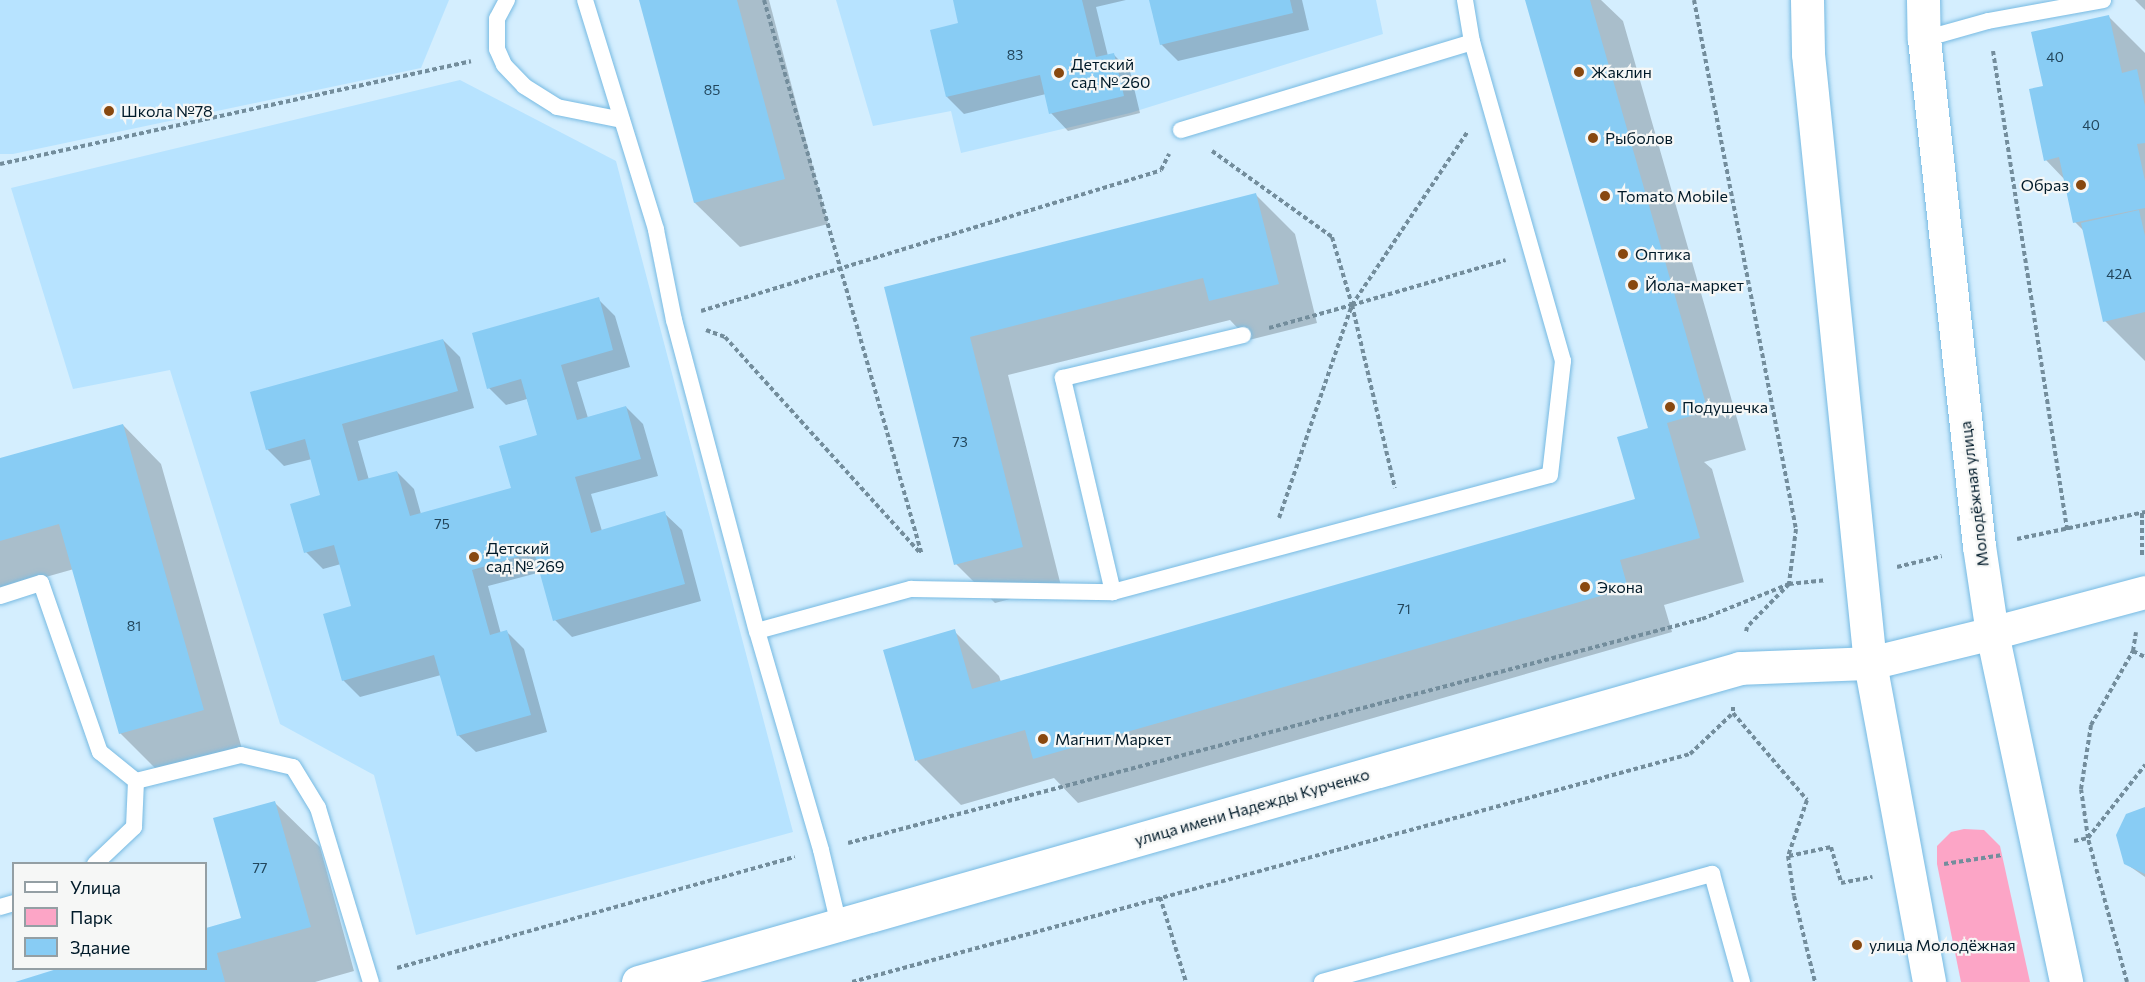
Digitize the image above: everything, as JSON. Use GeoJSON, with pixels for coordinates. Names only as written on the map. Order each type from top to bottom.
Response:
{"type":"FeatureCollection","features":[{"type":"Feature","properties":{"kind":"main road"},"geometry":{"type":"LineString","coordinates":[[1807,0],[1808,54],[1870,663],[1929,982]]}},
{"type":"Feature","properties":{"kind":"main road","name":"Молодёжная улица"},"geometry":{"type":"LineString","coordinates":[[1923,0],[1924,39],[1979,546],[1992,633],[2066,982]]}},
{"type":"Feature","properties":{"kind":"main road"},"geometry":{"type":"LineString","coordinates":[[1992,633],[2143,592]]}},
{"type":"Feature","properties":{"kind":"main road","name":"улица имени Надежды Курченко"},"geometry":{"type":"LineString","coordinates":[[638,982],[1740,668],[1870,663],[1992,633]]}},
{"type":"Feature","properties":{"kind":"lane"},"geometry":{"type":"LineString","coordinates":[[507,0],[497,19],[497,49],[504,65],[525,86],[557,107],[622,120]]}},
{"type":"Feature","properties":{"kind":"lane"},"geometry":{"type":"LineString","coordinates":[[585,0],[656,230],[674,320],[757,631],[821,850],[838,925]]}},
{"type":"Feature","properties":{"kind":"lane"},"geometry":{"type":"LineString","coordinates":[[757,631],[911,589],[952,588],[1032,593],[1113,592],[1401,513],[1550,475],[1563,362],[1534,252],[1472,42],[1465,0]]}},
{"type":"Feature","properties":{"kind":"lane"},"geometry":{"type":"LineString","coordinates":[[1924,39],[1988,21],[2103,0]]}},
{"type":"Feature","properties":{"kind":"lane"},"geometry":{"type":"LineString","coordinates":[[1180,130],[1472,42]]}},
{"type":"Feature","properties":{"kind":"lane"},"geometry":{"type":"LineString","coordinates":[[1113,592],[1064,378],[1243,334]]}},
{"type":"Feature","properties":{"kind":"lane"},"geometry":{"type":"LineString","coordinates":[[0,596],[40,583],[100,752],[136,782]]}},
{"type":"Feature","properties":{"kind":"lane"},"geometry":{"type":"LineString","coordinates":[[136,782],[241,755],[292,767],[318,808],[370,979]]}},
{"type":"Feature","properties":{"kind":"lane"},"geometry":{"type":"LineString","coordinates":[[97,862],[134,827],[136,782]]}},
{"type":"Feature","properties":{"kind":"lane"},"geometry":{"type":"LineString","coordinates":[[1322,982],[1712,874],[1742,982]]}},
{"type":"Feature","properties":{"kind":"path"},"geometry":{"type":"LineString","coordinates":[[764,0],[922,555]]}},
{"type":"Feature","properties":{"kind":"path"},"geometry":{"type":"LineString","coordinates":[[852,982],[1690,754],[1732,713],[1747,627],[1789,584],[1796,529],[1694,0]]}},
{"type":"Feature","properties":{"kind":"path"},"geometry":{"type":"LineString","coordinates":[[1988,21],[2067,530]]}},
{"type":"Feature","properties":{"kind":"path"},"geometry":{"type":"LineString","coordinates":[[0,164],[482,59],[504,65]]}},
{"type":"Feature","properties":{"kind":"path"},"geometry":{"type":"LineString","coordinates":[[1268,550],[1352,305],[1490,98]]}},
{"type":"Feature","properties":{"kind":"path"},"geometry":{"type":"LineString","coordinates":[[674,320],[1161,170],[1180,130],[1332,237],[1352,305],[1401,513]]}},
{"type":"Feature","properties":{"kind":"path"},"geometry":{"type":"LineString","coordinates":[[1243,334],[1534,252]]}},
{"type":"Feature","properties":{"kind":"path"},"geometry":{"type":"LineString","coordinates":[[674,320],[725,337],[952,588]]}},
{"type":"Feature","properties":{"kind":"path"},"geometry":{"type":"LineString","coordinates":[[370,979],[821,850],[1702,619],[1789,584],[1860,577],[1979,546],[2067,530],[2144,512],[2143,592],[2133,651],[2091,725],[2081,789],[2088,838],[2127,982]]}},
{"type":"Feature","properties":{"kind":"path"},"geometry":{"type":"LineString","coordinates":[[2133,651],[2145,657]]}},
{"type":"Feature","properties":{"kind":"path"},"geometry":{"type":"LineString","coordinates":[[1732,713],[1807,800],[1788,856],[1794,896],[1815,982]]}},
{"type":"Feature","properties":{"kind":"path"},"geometry":{"type":"LineString","coordinates":[[2088,838],[2145,765]]}},
{"type":"Feature","properties":{"kind":"path"},"geometry":{"type":"LineString","coordinates":[[1160,897],[1186,982]]}},
{"type":"Feature","properties":{"kind":"shaded area","name":"Школа №78"},"geometry":{"type":"Polygon","coordinates":[[[0,0],[449,0],[421,68],[13,154],[0,154],[0,0]]]}},
{"type":"Feature","properties":{"kind":"shaded area","name":"Детский сад № 260"},"geometry":{"type":"Polygon","coordinates":[[[836,0],[1376,0],[1383,34],[1130,113],[961,153],[951,111],[873,126],[836,0]]]}},
{"type":"Feature","properties":{"kind":"shaded area","name":"Детский сад № 269"},"geometry":{"type":"Polygon","coordinates":[[[460,80],[616,161],[793,832],[416,935],[374,775],[280,724],[170,370],[73,389],[11,188],[460,80]]]}},
{"type":"Feature","properties":{"kind":"green space"},"geometry":{"type":"Polygon","coordinates":[[[1964,829],[1984,830],[2000,846],[2030,982],[1961,982],[1937,864],[1937,846],[1951,832],[1964,829]]]}},
{"type":"Feature","properties":{"kind":"building"},"geometry":{"type":"Polygon","coordinates":[[[639,0],[737,0],[785,179],[694,203],[639,0]]]}},
{"type":"Feature","properties":{"kind":"building"},"geometry":{"type":"Polygon","coordinates":[[[953,0],[1082,0],[1096,57],[1114,53],[1124,96],[1049,114],[1040,75],[946,97],[930,30],[958,23],[953,0]]]}},
{"type":"Feature","properties":{"kind":"building"},"geometry":{"type":"Polygon","coordinates":[[[1149,0],[1290,0],[1293,13],[1160,45],[1149,0]]]}},
{"type":"Feature","properties":{"kind":"building"},"geometry":{"type":"Polygon","coordinates":[[[1525,0],[1590,0],[1708,411],[1667,423],[1700,538],[1620,560],[1628,588],[1033,759],[1025,730],[915,761],[883,650],[955,629],[972,689],[1635,499],[1617,437],[1648,428],[1525,0]]]}},
{"type":"Feature","properties":{"kind":"building"},"geometry":{"type":"Polygon","coordinates":[[[2109,15],[2122,73],[2137,69],[2145,106],[2145,143],[2137,144],[2145,181],[2145,208],[2073,223],[2059,157],[2044,161],[2029,89],[2043,86],[2031,32],[2109,15]]]}},
{"type":"Feature","properties":{"kind":"building"},"geometry":{"type":"Polygon","coordinates":[[[1256,193],[1279,284],[1209,301],[1203,278],[970,337],[1023,547],[954,565],[884,287],[1256,193]]]}},
{"type":"Feature","properties":{"kind":"building"},"geometry":{"type":"Polygon","coordinates":[[[2139,210],[2145,236],[2145,312],[2103,322],[2081,223],[2139,210]]]}},
{"type":"Feature","properties":{"kind":"building"},"geometry":{"type":"Polygon","coordinates":[[[599,297],[613,350],[561,365],[577,420],[626,406],[641,459],[575,477],[591,533],[665,511],[685,584],[553,621],[534,552],[472,570],[490,635],[507,630],[531,715],[457,736],[434,655],[342,681],[323,614],[351,606],[334,545],[304,553],[290,504],[320,495],[305,439],[266,450],[250,392],[443,339],[458,391],[342,424],[358,481],[397,471],[410,516],[511,488],[499,446],[537,435],[521,379],[487,389],[472,333],[599,297]]]}},
{"type":"Feature","properties":{"kind":"building"},"geometry":{"type":"Polygon","coordinates":[[[123,424],[204,710],[119,734],[59,524],[0,541],[0,458],[123,424]]]}},
{"type":"Feature","properties":{"kind":"building"},"geometry":{"type":"Polygon","coordinates":[[[275,801],[311,927],[217,953],[225,982],[15,982],[54,970],[207,970],[207,928],[241,918],[213,818],[275,801]]]}},
{"type":"Feature","properties":{"kind":"building"},"geometry":{"type":"Polygon","coordinates":[[[2145,807],[2145,874],[2124,864],[2116,835],[2126,814],[2145,807]]]}},
{"type":"Feature","properties":{"kind":"place","name":"Жаклин"},"geometry":{"type":"Point","coordinates":[1579,72]}},
{"type":"Feature","properties":{"kind":"place","name":"Детский сад № 260"},"geometry":{"type":"Point","coordinates":[1059,73]}},
{"type":"Feature","properties":{"kind":"place","name":"Школа №78"},"geometry":{"type":"Point","coordinates":[109,111]}},
{"type":"Feature","properties":{"kind":"place","name":"Рыболов"},"geometry":{"type":"Point","coordinates":[1593,138]}},
{"type":"Feature","properties":{"kind":"place","name":"Образ"},"geometry":{"type":"Point","coordinates":[2081,185]}},
{"type":"Feature","properties":{"kind":"place","name":"Tomato Mobile"},"geometry":{"type":"Point","coordinates":[1605,196]}},
{"type":"Feature","properties":{"kind":"place","name":"Оптика"},"geometry":{"type":"Point","coordinates":[1623,254]}},
{"type":"Feature","properties":{"kind":"place","name":"Йола-маркет"},"geometry":{"type":"Point","coordinates":[1633,285]}},
{"type":"Feature","properties":{"kind":"place","name":"Подушечка"},"geometry":{"type":"Point","coordinates":[1670,407]}},
{"type":"Feature","properties":{"kind":"place","name":"Детский сад № 269"},"geometry":{"type":"Point","coordinates":[474,557]}},
{"type":"Feature","properties":{"kind":"place","name":"Экона"},"geometry":{"type":"Point","coordinates":[1585,587]}},
{"type":"Feature","properties":{"kind":"place","name":"Магнит Маркет"},"geometry":{"type":"Point","coordinates":[1043,739]}},
{"type":"Feature","properties":{"kind":"place","name":"улица Молодёжная"},"geometry":{"type":"Point","coordinates":[1857,945]}}]}
